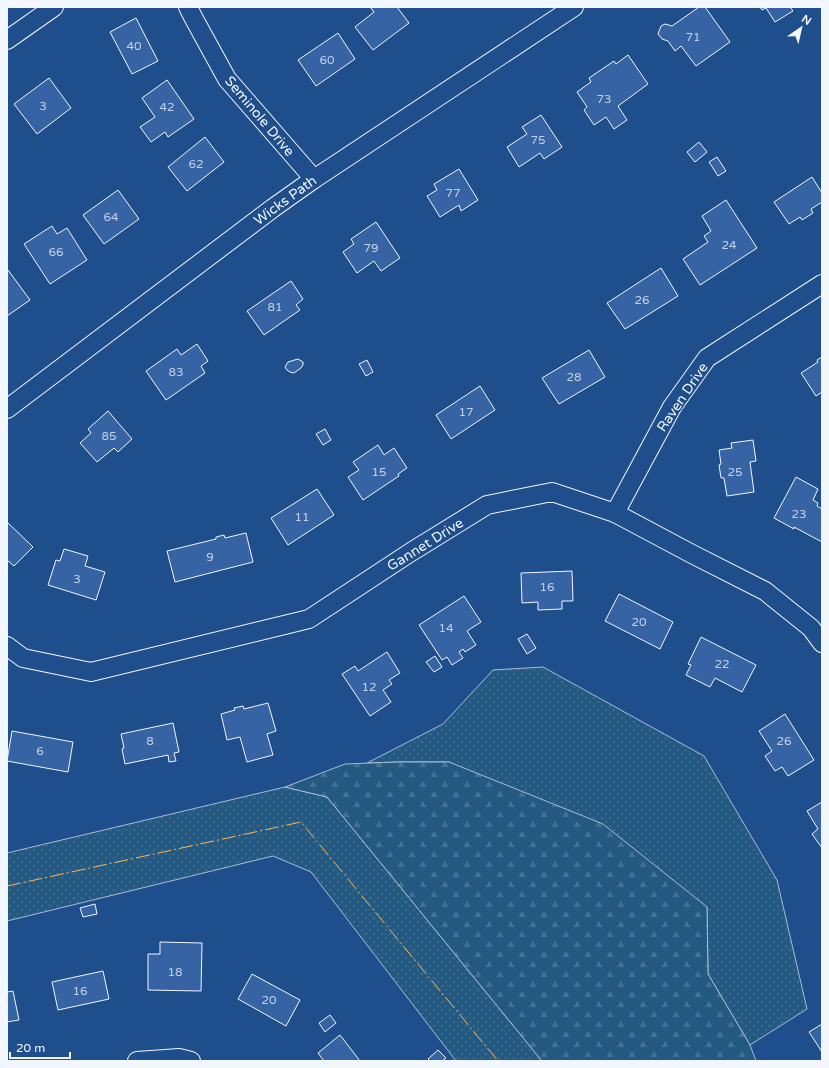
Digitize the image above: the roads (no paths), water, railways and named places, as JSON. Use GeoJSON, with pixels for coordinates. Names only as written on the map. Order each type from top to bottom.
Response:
{"type":"FeatureCollection","features":[{"type":"Feature","properties":{"kind":"street"},"geometry":{"type":"LineString","coordinates":[[7,40],[54,7]]}},
{"type":"Feature","properties":{"kind":"street","name":"Seminole Drive"},"geometry":{"type":"LineString","coordinates":[[188,7],[227,79],[314,179]]}},
{"type":"Feature","properties":{"kind":"street","name":"Wicks Path"},"geometry":{"type":"LineString","coordinates":[[7,409],[314,179],[574,7]]}},
{"type":"Feature","properties":{"kind":"street","name":"Raven Drive"},"geometry":{"type":"LineString","coordinates":[[615,513],[672,407],[707,358],[822,284]]}},
{"type":"Feature","properties":{"kind":"street","name":"Gannet Drive"},"geometry":{"type":"LineString","coordinates":[[7,646],[23,658],[91,672],[309,619],[411,552],[487,505],[552,492],[615,513],[765,591],[811,628],[822,643]]}},
{"type":"Feature","properties":{"kind":"street"},"geometry":{"type":"LineString","coordinates":[[138,1061],[179,1058],[191,1061]]}}]}
